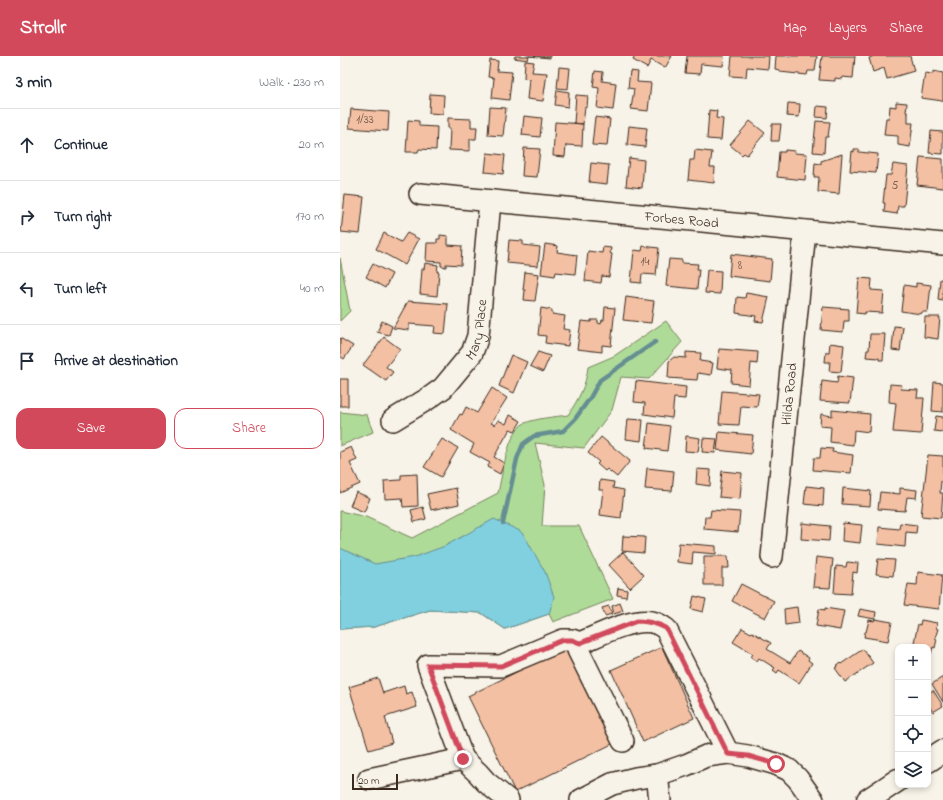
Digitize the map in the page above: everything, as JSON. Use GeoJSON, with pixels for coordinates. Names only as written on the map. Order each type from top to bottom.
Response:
{"type":"FeatureCollection","features":[{"type":"Feature","properties":{"kind":"main road"},"geometry":{"type":"LineString","coordinates":[[931,759],[943,751]]}},
{"type":"Feature","properties":{"kind":"main road"},"geometry":{"type":"LineString","coordinates":[[868,800],[895,782]]}},
{"type":"Feature","properties":{"kind":"street","name":"Forbes Road"},"geometry":{"type":"LineString","coordinates":[[420,194],[943,244]]}},
{"type":"Feature","properties":{"kind":"street","name":"Mary Place"},"geometry":{"type":"LineString","coordinates":[[393,420],[443,388],[472,353],[478,336],[490,201]]}},
{"type":"Feature","properties":{"kind":"street","name":"Hilda Road"},"geometry":{"type":"LineString","coordinates":[[772,557],[805,231]]}},
{"type":"Feature","properties":{"kind":"street"},"geometry":{"type":"LineString","coordinates":[[508,800],[486,782],[463,759],[428,665],[501,666],[563,640],[572,640],[580,643],[637,621],[653,622],[666,628],[728,754]]}},
{"type":"Feature","properties":{"kind":"street"},"geometry":{"type":"LineString","coordinates":[[580,643],[578,650],[623,742]]}},
{"type":"Feature","properties":{"kind":"street"},"geometry":{"type":"LineString","coordinates":[[581,800],[612,784],[657,775],[706,756],[728,754],[748,756],[776,764],[789,770],[798,779],[813,800]]}},
{"type":"Feature","properties":{"kind":"street"},"geometry":{"type":"LineString","coordinates":[[369,779],[463,759]]}},
{"type":"Feature","properties":{"kind":"street"},"geometry":{"type":"LineString","coordinates":[[657,775],[660,800]]}},
{"type":"Feature","properties":{"kind":"green space"},"geometry":{"type":"Polygon","coordinates":[[[340,258],[350,311],[340,321],[340,258]]]}},
{"type":"Feature","properties":{"kind":"green space"},"geometry":{"type":"Polygon","coordinates":[[[666,321],[682,342],[649,379],[621,377],[612,410],[584,448],[535,443],[545,485],[542,526],[579,526],[613,599],[553,622],[549,614],[505,629],[481,613],[430,610],[374,627],[340,629],[340,511],[366,517],[412,538],[498,493],[510,444],[519,427],[525,423],[535,420],[568,415],[581,392],[588,367],[614,356],[666,321]]]}},
{"type":"Feature","properties":{"kind":"green space"},"geometry":{"type":"Polygon","coordinates":[[[340,412],[367,415],[373,432],[340,446],[340,412]]]}},
{"type":"Feature","properties":{"kind":"water"},"geometry":{"type":"Polygon","coordinates":[[[494,519],[520,531],[524,535],[545,572],[554,597],[549,614],[505,629],[481,613],[430,610],[374,627],[340,629],[340,548],[375,564],[415,557],[445,546],[494,519]]]}},
{"type":"Feature","properties":{"kind":"building"},"geometry":{"type":"Polygon","coordinates":[[[515,56],[529,56],[528,60],[514,58],[515,56]]]}},
{"type":"Feature","properties":{"kind":"building"},"geometry":{"type":"Polygon","coordinates":[[[529,56],[550,56],[550,58],[529,56]]]}},
{"type":"Feature","properties":{"kind":"building"},"geometry":{"type":"Polygon","coordinates":[[[635,56],[672,56],[665,68],[651,60],[647,68],[633,60],[635,56]]]}},
{"type":"Feature","properties":{"kind":"building"},"geometry":{"type":"Polygon","coordinates":[[[687,56],[724,56],[723,66],[701,64],[700,74],[685,73],[687,56]]]}},
{"type":"Feature","properties":{"kind":"building"},"geometry":{"type":"Polygon","coordinates":[[[732,56],[769,56],[768,69],[747,67],[746,77],[730,76],[732,56]]]}},
{"type":"Feature","properties":{"kind":"building"},"geometry":{"type":"Polygon","coordinates":[[[776,56],[817,56],[815,71],[808,71],[807,75],[780,72],[780,70],[775,69],[776,56]]]}},
{"type":"Feature","properties":{"kind":"building"},"geometry":{"type":"Polygon","coordinates":[[[822,56],[855,56],[853,78],[835,78],[835,81],[819,80],[822,56]]]}},
{"type":"Feature","properties":{"kind":"building"},"geometry":{"type":"Polygon","coordinates":[[[874,56],[910,56],[914,71],[887,79],[884,68],[873,72],[869,58],[874,56]]]}},
{"type":"Feature","properties":{"kind":"building"},"geometry":{"type":"Polygon","coordinates":[[[490,60],[498,61],[497,71],[512,72],[509,100],[492,98],[494,78],[488,77],[490,60]]]}},
{"type":"Feature","properties":{"kind":"building"},"geometry":{"type":"Polygon","coordinates":[[[525,61],[534,62],[532,72],[547,73],[543,101],[527,99],[529,79],[524,78],[525,61]]]}},
{"type":"Feature","properties":{"kind":"building"},"geometry":{"type":"Polygon","coordinates":[[[559,67],[570,68],[568,89],[557,88],[559,67]]]}},
{"type":"Feature","properties":{"kind":"building"},"geometry":{"type":"Polygon","coordinates":[[[595,71],[603,72],[602,81],[616,83],[613,110],[597,108],[599,88],[593,87],[595,71]]]}},
{"type":"Feature","properties":{"kind":"building"},"geometry":{"type":"Polygon","coordinates":[[[630,71],[638,72],[637,82],[651,83],[648,111],[631,109],[634,89],[628,88],[630,71]]]}},
{"type":"Feature","properties":{"kind":"building"},"geometry":{"type":"Polygon","coordinates":[[[933,71],[943,73],[943,101],[921,98],[925,73],[933,74],[933,71]]]}},
{"type":"Feature","properties":{"kind":"building"},"geometry":{"type":"Polygon","coordinates":[[[557,90],[569,92],[568,107],[555,105],[557,90]]]}},
{"type":"Feature","properties":{"kind":"building"},"geometry":{"type":"Polygon","coordinates":[[[430,94],[444,95],[443,114],[429,113],[430,94]]]}},
{"type":"Feature","properties":{"kind":"building"},"geometry":{"type":"Polygon","coordinates":[[[576,95],[588,96],[583,124],[574,123],[576,95]]]}},
{"type":"Feature","properties":{"kind":"building"},"geometry":{"type":"Polygon","coordinates":[[[896,102],[907,103],[906,112],[908,113],[908,123],[913,123],[910,147],[898,145],[898,136],[884,135],[886,118],[889,118],[890,106],[896,107],[896,102]]]}},
{"type":"Feature","properties":{"kind":"building"},"geometry":{"type":"Polygon","coordinates":[[[788,103],[800,104],[799,117],[787,116],[788,103]]]}},
{"type":"Feature","properties":{"kind":"building"},"geometry":{"type":"Polygon","coordinates":[[[817,106],[828,107],[827,118],[816,117],[817,106]]]}},
{"type":"Feature","properties":{"kind":"building"},"geometry":{"type":"Polygon","coordinates":[[[490,107],[506,108],[503,136],[488,135],[490,107]]]}},
{"type":"Feature","properties":{"kind":"building"},"geometry":{"type":"Polygon","coordinates":[[[351,109],[389,112],[388,131],[349,128],[351,109]]]}},
{"type":"Feature","properties":{"kind":"building"},"geometry":{"type":"Polygon","coordinates":[[[709,110],[717,111],[716,118],[723,119],[721,140],[707,139],[709,110]]]}},
{"type":"Feature","properties":{"kind":"building"},"geometry":{"type":"Polygon","coordinates":[[[524,116],[542,118],[540,137],[522,135],[524,116]]]}},
{"type":"Feature","properties":{"kind":"building"},"geometry":{"type":"Polygon","coordinates":[[[595,117],[610,119],[607,146],[592,145],[595,117]]]}},
{"type":"Feature","properties":{"kind":"building"},"geometry":{"type":"Polygon","coordinates":[[[448,118],[471,119],[471,127],[477,127],[476,139],[470,139],[470,151],[449,150],[450,128],[448,128],[448,118]]]}},
{"type":"Feature","properties":{"kind":"building"},"geometry":{"type":"Polygon","coordinates":[[[408,120],[419,121],[419,126],[437,127],[436,150],[419,149],[418,152],[406,152],[408,120]]]}},
{"type":"Feature","properties":{"kind":"building"},"geometry":{"type":"Polygon","coordinates":[[[750,121],[765,133],[747,155],[744,153],[742,155],[730,145],[750,121]]]}},
{"type":"Feature","properties":{"kind":"building"},"geometry":{"type":"Polygon","coordinates":[[[816,121],[830,122],[828,137],[825,137],[824,153],[813,152],[816,121]]]}},
{"type":"Feature","properties":{"kind":"building"},"geometry":{"type":"Polygon","coordinates":[[[555,122],[583,124],[582,146],[566,145],[565,157],[553,156],[555,122]]]}},
{"type":"Feature","properties":{"kind":"building"},"geometry":{"type":"Polygon","coordinates":[[[772,124],[781,124],[779,141],[771,141],[772,124]]]}},
{"type":"Feature","properties":{"kind":"building"},"geometry":{"type":"Polygon","coordinates":[[[629,126],[647,128],[645,147],[627,145],[629,126]]]}},
{"type":"Feature","properties":{"kind":"building"},"geometry":{"type":"Polygon","coordinates":[[[931,131],[943,132],[943,154],[929,153],[931,131]]]}},
{"type":"Feature","properties":{"kind":"building"},"geometry":{"type":"Polygon","coordinates":[[[524,148],[540,149],[537,177],[522,176],[524,148]]]}},
{"type":"Feature","properties":{"kind":"building"},"geometry":{"type":"Polygon","coordinates":[[[854,149],[859,149],[859,152],[878,154],[876,173],[850,171],[852,151],[854,152],[854,149]]]}},
{"type":"Feature","properties":{"kind":"building"},"geometry":{"type":"Polygon","coordinates":[[[695,150],[712,152],[710,167],[715,167],[714,183],[688,180],[690,160],[694,160],[695,150]]]}},
{"type":"Feature","properties":{"kind":"building"},"geometry":{"type":"Polygon","coordinates":[[[785,150],[795,151],[794,153],[807,154],[805,180],[777,177],[779,152],[785,152],[785,150]]]}},
{"type":"Feature","properties":{"kind":"building"},"geometry":{"type":"Polygon","coordinates":[[[487,153],[505,155],[503,174],[485,172],[487,153]]]}},
{"type":"Feature","properties":{"kind":"building"},"geometry":{"type":"Polygon","coordinates":[[[842,154],[839,194],[818,192],[819,177],[814,177],[815,163],[821,164],[821,161],[842,154]]]}},
{"type":"Feature","properties":{"kind":"building"},"geometry":{"type":"Polygon","coordinates":[[[920,157],[943,159],[943,188],[917,185],[920,157]]]}},
{"type":"Feature","properties":{"kind":"building"},"geometry":{"type":"Polygon","coordinates":[[[629,158],[644,160],[642,188],[626,186],[629,158]]]}},
{"type":"Feature","properties":{"kind":"building"},"geometry":{"type":"Polygon","coordinates":[[[591,163],[609,165],[607,184],[589,182],[591,163]]]}},
{"type":"Feature","properties":{"kind":"building"},"geometry":{"type":"Polygon","coordinates":[[[893,164],[908,166],[904,206],[898,206],[897,214],[884,212],[885,203],[883,203],[886,175],[891,175],[893,164]]]}},
{"type":"Feature","properties":{"kind":"building"},"geometry":{"type":"Polygon","coordinates":[[[345,195],[364,197],[360,234],[341,232],[345,195]]]}},
{"type":"Feature","properties":{"kind":"building"},"geometry":{"type":"Polygon","coordinates":[[[384,233],[401,242],[407,233],[419,239],[405,265],[376,249],[384,233]]]}},
{"type":"Feature","properties":{"kind":"building"},"geometry":{"type":"Polygon","coordinates":[[[440,235],[448,236],[448,245],[462,246],[461,265],[446,264],[446,267],[441,266],[441,262],[426,261],[427,243],[437,243],[437,239],[440,239],[440,235]]]}},
{"type":"Feature","properties":{"kind":"building"},"geometry":{"type":"Polygon","coordinates":[[[509,240],[523,241],[523,245],[540,247],[538,266],[507,263],[509,240]]]}},
{"type":"Feature","properties":{"kind":"building"},"geometry":{"type":"Polygon","coordinates":[[[545,244],[558,246],[557,252],[577,255],[575,274],[556,272],[555,276],[541,274],[545,244]]]}},
{"type":"Feature","properties":{"kind":"building"},"geometry":{"type":"Polygon","coordinates":[[[643,246],[659,248],[656,275],[642,274],[641,283],[631,282],[634,250],[642,251],[643,246]]]}},
{"type":"Feature","properties":{"kind":"building"},"geometry":{"type":"Polygon","coordinates":[[[603,247],[611,248],[610,253],[612,254],[609,277],[602,276],[601,283],[585,281],[588,251],[602,253],[603,247]]]}},
{"type":"Feature","properties":{"kind":"building"},"geometry":{"type":"Polygon","coordinates":[[[731,254],[772,259],[770,281],[729,276],[731,254]]]}},
{"type":"Feature","properties":{"kind":"building"},"geometry":{"type":"Polygon","coordinates":[[[669,259],[682,260],[682,263],[698,264],[697,289],[666,286],[669,259]]]}},
{"type":"Feature","properties":{"kind":"building"},"geometry":{"type":"Polygon","coordinates":[[[425,263],[438,265],[437,272],[439,272],[437,296],[420,294],[422,269],[424,269],[425,263]]]}},
{"type":"Feature","properties":{"kind":"building"},"geometry":{"type":"Polygon","coordinates":[[[373,264],[392,274],[385,288],[366,277],[373,264]]]}},
{"type":"Feature","properties":{"kind":"building"},"geometry":{"type":"Polygon","coordinates":[[[707,270],[721,271],[720,294],[705,293],[707,270]]]}},
{"type":"Feature","properties":{"kind":"building"},"geometry":{"type":"Polygon","coordinates":[[[525,272],[539,274],[535,301],[524,300],[525,290],[523,290],[525,272]]]}},
{"type":"Feature","properties":{"kind":"building"},"geometry":{"type":"Polygon","coordinates":[[[859,278],[872,279],[871,290],[884,291],[882,313],[856,313],[859,278]]]}},
{"type":"Feature","properties":{"kind":"building"},"geometry":{"type":"Polygon","coordinates":[[[940,279],[943,279],[943,301],[938,300],[940,279]]]}},
{"type":"Feature","properties":{"kind":"building"},"geometry":{"type":"Polygon","coordinates":[[[916,283],[931,285],[928,312],[922,312],[921,314],[901,311],[904,285],[916,287],[916,283]]]}},
{"type":"Feature","properties":{"kind":"building"},"geometry":{"type":"Polygon","coordinates":[[[746,293],[769,297],[763,322],[755,321],[756,316],[736,313],[737,297],[745,298],[746,293]]]}},
{"type":"Feature","properties":{"kind":"building"},"geometry":{"type":"Polygon","coordinates":[[[626,297],[654,301],[651,323],[623,320],[626,297]]]}},
{"type":"Feature","properties":{"kind":"building"},"geometry":{"type":"Polygon","coordinates":[[[408,301],[448,304],[445,334],[434,333],[435,326],[409,324],[409,330],[393,328],[408,301]]]}},
{"type":"Feature","properties":{"kind":"building"},"geometry":{"type":"Polygon","coordinates":[[[605,307],[615,308],[611,346],[602,345],[602,352],[577,349],[581,321],[591,322],[591,320],[598,320],[598,323],[601,324],[602,320],[604,320],[605,307]]]}},
{"type":"Feature","properties":{"kind":"building"},"geometry":{"type":"Polygon","coordinates":[[[823,307],[849,309],[849,321],[844,321],[843,332],[821,330],[823,307]]]}},
{"type":"Feature","properties":{"kind":"building"},"geometry":{"type":"Polygon","coordinates":[[[541,308],[552,310],[552,314],[565,316],[563,329],[570,330],[568,346],[545,343],[546,336],[538,335],[541,308]]]}},
{"type":"Feature","properties":{"kind":"building"},"geometry":{"type":"Polygon","coordinates":[[[925,317],[940,317],[938,339],[924,337],[925,317]]]}},
{"type":"Feature","properties":{"kind":"building"},"geometry":{"type":"Polygon","coordinates":[[[382,321],[392,326],[389,335],[377,332],[382,321]]]}},
{"type":"Feature","properties":{"kind":"building"},"geometry":{"type":"Polygon","coordinates":[[[894,326],[903,327],[900,351],[892,350],[894,326]]]}},
{"type":"Feature","properties":{"kind":"building"},"geometry":{"type":"Polygon","coordinates":[[[870,334],[885,334],[883,360],[879,360],[879,358],[866,357],[867,350],[869,350],[870,334]]]}},
{"type":"Feature","properties":{"kind":"building"},"geometry":{"type":"Polygon","coordinates":[[[384,337],[400,349],[386,367],[393,372],[386,381],[363,365],[384,337]]]}},
{"type":"Feature","properties":{"kind":"building"},"geometry":{"type":"Polygon","coordinates":[[[340,338],[353,346],[344,359],[340,356],[340,338]]]}},
{"type":"Feature","properties":{"kind":"building"},"geometry":{"type":"Polygon","coordinates":[[[830,343],[844,345],[841,372],[829,371],[830,362],[825,362],[826,352],[829,352],[830,343]]]}},
{"type":"Feature","properties":{"kind":"building"},"geometry":{"type":"Polygon","coordinates":[[[719,349],[758,352],[757,364],[751,363],[749,385],[731,383],[732,370],[717,368],[719,349]]]}},
{"type":"Feature","properties":{"kind":"building"},"geometry":{"type":"Polygon","coordinates":[[[538,352],[550,356],[543,372],[530,366],[538,352]]]}},
{"type":"Feature","properties":{"kind":"building"},"geometry":{"type":"Polygon","coordinates":[[[686,352],[701,353],[700,361],[713,363],[711,375],[698,373],[697,380],[668,378],[669,361],[674,357],[686,358],[686,352]]]}},
{"type":"Feature","properties":{"kind":"building"},"geometry":{"type":"Polygon","coordinates":[[[511,355],[527,362],[514,393],[499,386],[511,355]]]}},
{"type":"Feature","properties":{"kind":"building"},"geometry":{"type":"Polygon","coordinates":[[[838,376],[853,378],[850,403],[820,401],[822,381],[837,383],[838,376]]]}},
{"type":"Feature","properties":{"kind":"building"},"geometry":{"type":"Polygon","coordinates":[[[340,379],[348,379],[348,406],[340,406],[340,379]]]}},
{"type":"Feature","properties":{"kind":"building"},"geometry":{"type":"Polygon","coordinates":[[[636,381],[686,387],[685,399],[674,398],[672,418],[644,414],[645,403],[634,402],[636,381]]]}},
{"type":"Feature","properties":{"kind":"building"},"geometry":{"type":"Polygon","coordinates":[[[934,382],[943,383],[943,412],[932,411],[934,382]]]}},
{"type":"Feature","properties":{"kind":"building"},"geometry":{"type":"Polygon","coordinates":[[[890,384],[902,385],[901,389],[918,390],[917,398],[924,398],[921,434],[893,432],[896,403],[889,402],[890,384]]]}},
{"type":"Feature","properties":{"kind":"building"},"geometry":{"type":"Polygon","coordinates":[[[492,388],[507,398],[491,423],[495,425],[498,420],[506,424],[510,415],[521,421],[515,431],[510,429],[494,457],[504,463],[500,474],[487,467],[490,463],[470,452],[474,444],[451,430],[460,414],[462,415],[466,407],[477,413],[492,388]]]}},
{"type":"Feature","properties":{"kind":"building"},"geometry":{"type":"Polygon","coordinates":[[[722,391],[759,394],[757,407],[741,406],[739,425],[719,424],[722,391]]]}},
{"type":"Feature","properties":{"kind":"building"},"geometry":{"type":"Polygon","coordinates":[[[832,410],[870,414],[869,432],[854,430],[853,445],[830,442],[831,427],[820,426],[821,414],[832,416],[832,410]]]}},
{"type":"Feature","properties":{"kind":"building"},"geometry":{"type":"Polygon","coordinates":[[[936,416],[943,417],[943,432],[934,431],[936,416]]]}},
{"type":"Feature","properties":{"kind":"building"},"geometry":{"type":"Polygon","coordinates":[[[628,419],[643,420],[641,441],[626,439],[628,419]]]}},
{"type":"Feature","properties":{"kind":"building"},"geometry":{"type":"Polygon","coordinates":[[[649,423],[670,426],[667,451],[646,448],[649,423]]]}},
{"type":"Feature","properties":{"kind":"building"},"geometry":{"type":"Polygon","coordinates":[[[719,432],[753,435],[751,454],[717,450],[719,432]]]}},
{"type":"Feature","properties":{"kind":"building"},"geometry":{"type":"Polygon","coordinates":[[[686,436],[700,438],[698,452],[685,451],[686,436]]]}},
{"type":"Feature","properties":{"kind":"building"},"geometry":{"type":"Polygon","coordinates":[[[601,437],[630,461],[617,477],[607,469],[605,471],[597,464],[599,462],[588,453],[601,437]]]}},
{"type":"Feature","properties":{"kind":"building"},"geometry":{"type":"Polygon","coordinates":[[[703,438],[717,439],[715,453],[702,452],[703,438]]]}},
{"type":"Feature","properties":{"kind":"building"},"geometry":{"type":"Polygon","coordinates":[[[442,439],[458,448],[441,477],[424,467],[442,439]]]}},
{"type":"Feature","properties":{"kind":"building"},"geometry":{"type":"Polygon","coordinates":[[[351,447],[357,460],[350,463],[360,484],[340,493],[340,452],[351,447]]]}},
{"type":"Feature","properties":{"kind":"building"},"geometry":{"type":"Polygon","coordinates":[[[821,448],[833,449],[832,452],[853,455],[851,473],[813,470],[814,458],[820,458],[821,448]]]}},
{"type":"Feature","properties":{"kind":"building"},"geometry":{"type":"Polygon","coordinates":[[[928,455],[943,456],[943,481],[941,481],[940,493],[943,493],[941,518],[921,516],[928,455]]]}},
{"type":"Feature","properties":{"kind":"building"},"geometry":{"type":"Polygon","coordinates":[[[647,468],[674,471],[672,491],[645,489],[647,468]]]}},
{"type":"Feature","properties":{"kind":"building"},"geometry":{"type":"Polygon","coordinates":[[[697,469],[711,470],[710,486],[696,484],[697,469]]]}},
{"type":"Feature","properties":{"kind":"building"},"geometry":{"type":"Polygon","coordinates":[[[722,471],[742,473],[740,499],[719,497],[722,471]]]}},
{"type":"Feature","properties":{"kind":"building"},"geometry":{"type":"Polygon","coordinates":[[[417,474],[418,506],[403,507],[402,498],[385,499],[384,481],[401,480],[401,475],[417,474]]]}},
{"type":"Feature","properties":{"kind":"building"},"geometry":{"type":"Polygon","coordinates":[[[600,480],[614,482],[613,488],[624,490],[621,518],[600,515],[603,490],[599,490],[600,480]]]}},
{"type":"Feature","properties":{"kind":"building"},"geometry":{"type":"Polygon","coordinates":[[[806,486],[824,488],[823,506],[804,504],[806,486]]]}},
{"type":"Feature","properties":{"kind":"building"},"geometry":{"type":"Polygon","coordinates":[[[456,488],[459,504],[431,510],[427,494],[456,488]]]}},
{"type":"Feature","properties":{"kind":"building"},"geometry":{"type":"Polygon","coordinates":[[[843,488],[871,491],[870,506],[842,504],[843,488]]]}},
{"type":"Feature","properties":{"kind":"building"},"geometry":{"type":"Polygon","coordinates":[[[900,488],[917,490],[916,498],[907,497],[905,511],[878,509],[880,492],[900,494],[900,488]]]}},
{"type":"Feature","properties":{"kind":"building"},"geometry":{"type":"Polygon","coordinates":[[[356,492],[370,498],[364,512],[350,506],[356,492]]]}},
{"type":"Feature","properties":{"kind":"building"},"geometry":{"type":"Polygon","coordinates":[[[423,507],[426,519],[414,522],[411,510],[423,507]]]}},
{"type":"Feature","properties":{"kind":"building"},"geometry":{"type":"Polygon","coordinates":[[[711,510],[740,512],[738,532],[704,529],[705,517],[710,517],[711,510]]]}},
{"type":"Feature","properties":{"kind":"building"},"geometry":{"type":"Polygon","coordinates":[[[802,523],[830,526],[829,541],[801,539],[802,523]]]}},
{"type":"Feature","properties":{"kind":"building"},"geometry":{"type":"Polygon","coordinates":[[[843,523],[862,525],[860,543],[842,541],[843,523]]]}},
{"type":"Feature","properties":{"kind":"building"},"geometry":{"type":"Polygon","coordinates":[[[900,523],[917,525],[916,533],[906,532],[905,547],[878,544],[879,527],[899,529],[900,523]]]}},
{"type":"Feature","properties":{"kind":"building"},"geometry":{"type":"Polygon","coordinates":[[[623,536],[645,537],[644,553],[622,551],[623,536]]]}},
{"type":"Feature","properties":{"kind":"building"},"geometry":{"type":"Polygon","coordinates":[[[679,543],[716,546],[716,554],[693,552],[692,564],[677,562],[679,543]]]}},
{"type":"Feature","properties":{"kind":"building"},"geometry":{"type":"Polygon","coordinates":[[[623,552],[644,575],[630,588],[609,565],[623,552]]]}},
{"type":"Feature","properties":{"kind":"building"},"geometry":{"type":"Polygon","coordinates":[[[704,556],[728,556],[729,568],[722,568],[722,585],[704,585],[704,556]]]}},
{"type":"Feature","properties":{"kind":"building"},"geometry":{"type":"Polygon","coordinates":[[[816,557],[833,559],[830,588],[813,587],[816,557]]]}},
{"type":"Feature","properties":{"kind":"building"},"geometry":{"type":"Polygon","coordinates":[[[878,559],[895,560],[893,576],[876,574],[878,559]]]}},
{"type":"Feature","properties":{"kind":"building"},"geometry":{"type":"Polygon","coordinates":[[[847,562],[858,563],[857,573],[853,572],[851,594],[834,593],[836,566],[846,567],[847,562]]]}},
{"type":"Feature","properties":{"kind":"building"},"geometry":{"type":"Polygon","coordinates":[[[918,572],[942,575],[939,609],[904,605],[908,584],[917,585],[918,572]]]}},
{"type":"Feature","properties":{"kind":"building"},"geometry":{"type":"Polygon","coordinates":[[[741,584],[774,601],[765,618],[732,601],[741,584]]]}},
{"type":"Feature","properties":{"kind":"building"},"geometry":{"type":"Polygon","coordinates":[[[618,588],[627,590],[626,597],[617,595],[618,588]]]}},
{"type":"Feature","properties":{"kind":"building"},"geometry":{"type":"Polygon","coordinates":[[[694,596],[706,599],[703,612],[691,609],[694,596]]]}},
{"type":"Feature","properties":{"kind":"building"},"geometry":{"type":"Polygon","coordinates":[[[620,603],[623,611],[614,614],[612,606],[620,603]]]}},
{"type":"Feature","properties":{"kind":"building"},"geometry":{"type":"Polygon","coordinates":[[[609,606],[612,614],[605,616],[602,608],[609,606]]]}},
{"type":"Feature","properties":{"kind":"building"},"geometry":{"type":"Polygon","coordinates":[[[797,607],[799,623],[785,625],[784,609],[797,607]]]}},
{"type":"Feature","properties":{"kind":"building"},"geometry":{"type":"Polygon","coordinates":[[[825,608],[844,611],[840,630],[816,626],[819,609],[825,610],[825,608]]]}},
{"type":"Feature","properties":{"kind":"building"},"geometry":{"type":"Polygon","coordinates":[[[860,609],[876,612],[875,619],[858,616],[860,609]]]}},
{"type":"Feature","properties":{"kind":"building"},"geometry":{"type":"Polygon","coordinates":[[[875,619],[892,622],[888,641],[864,637],[869,620],[874,621],[875,619]]]}},
{"type":"Feature","properties":{"kind":"building"},"geometry":{"type":"Polygon","coordinates":[[[921,620],[937,623],[936,628],[938,629],[935,638],[937,639],[935,648],[933,647],[931,654],[931,644],[914,644],[918,624],[920,625],[921,620]]]}},
{"type":"Feature","properties":{"kind":"building"},"geometry":{"type":"Polygon","coordinates":[[[742,628],[771,643],[767,649],[790,663],[798,651],[809,658],[808,660],[812,663],[799,683],[779,670],[777,673],[773,670],[775,668],[759,658],[757,661],[751,657],[753,654],[733,642],[742,628]]]}},
{"type":"Feature","properties":{"kind":"building"},"geometry":{"type":"Polygon","coordinates":[[[662,647],[694,718],[643,742],[611,670],[662,647]]]}},
{"type":"Feature","properties":{"kind":"building"},"geometry":{"type":"Polygon","coordinates":[[[565,648],[612,744],[515,792],[468,696],[565,648]]]}},
{"type":"Feature","properties":{"kind":"building"},"geometry":{"type":"Polygon","coordinates":[[[863,649],[873,663],[845,682],[835,668],[837,667],[836,666],[863,649]]]}},
{"type":"Feature","properties":{"kind":"building"},"geometry":{"type":"Polygon","coordinates":[[[943,677],[943,702],[932,684],[943,677]]]}},
{"type":"Feature","properties":{"kind":"building"},"geometry":{"type":"Polygon","coordinates":[[[378,678],[383,693],[404,686],[406,694],[412,692],[417,707],[385,717],[392,743],[369,750],[349,687],[378,678]]]}},
{"type":"Feature","properties":{"kind":"building"},"geometry":{"type":"Polygon","coordinates":[[[933,690],[943,706],[933,712],[931,709],[931,692],[933,690]]]}},
{"type":"Feature","properties":{"kind":"waterway"},"geometry":{"type":"LineString","coordinates":[[503,523],[517,459],[523,444],[534,436],[563,431],[575,419],[590,398],[600,380],[655,342]]}},
{"type":"Feature","properties":{"kind":"route"},"geometry":{"type":"LineString","coordinates":[[463,759],[428,665],[501,666],[563,640],[572,640],[580,643],[637,621],[646,621],[653,622],[666,628],[728,754],[748,756],[776,764]]}}]}
